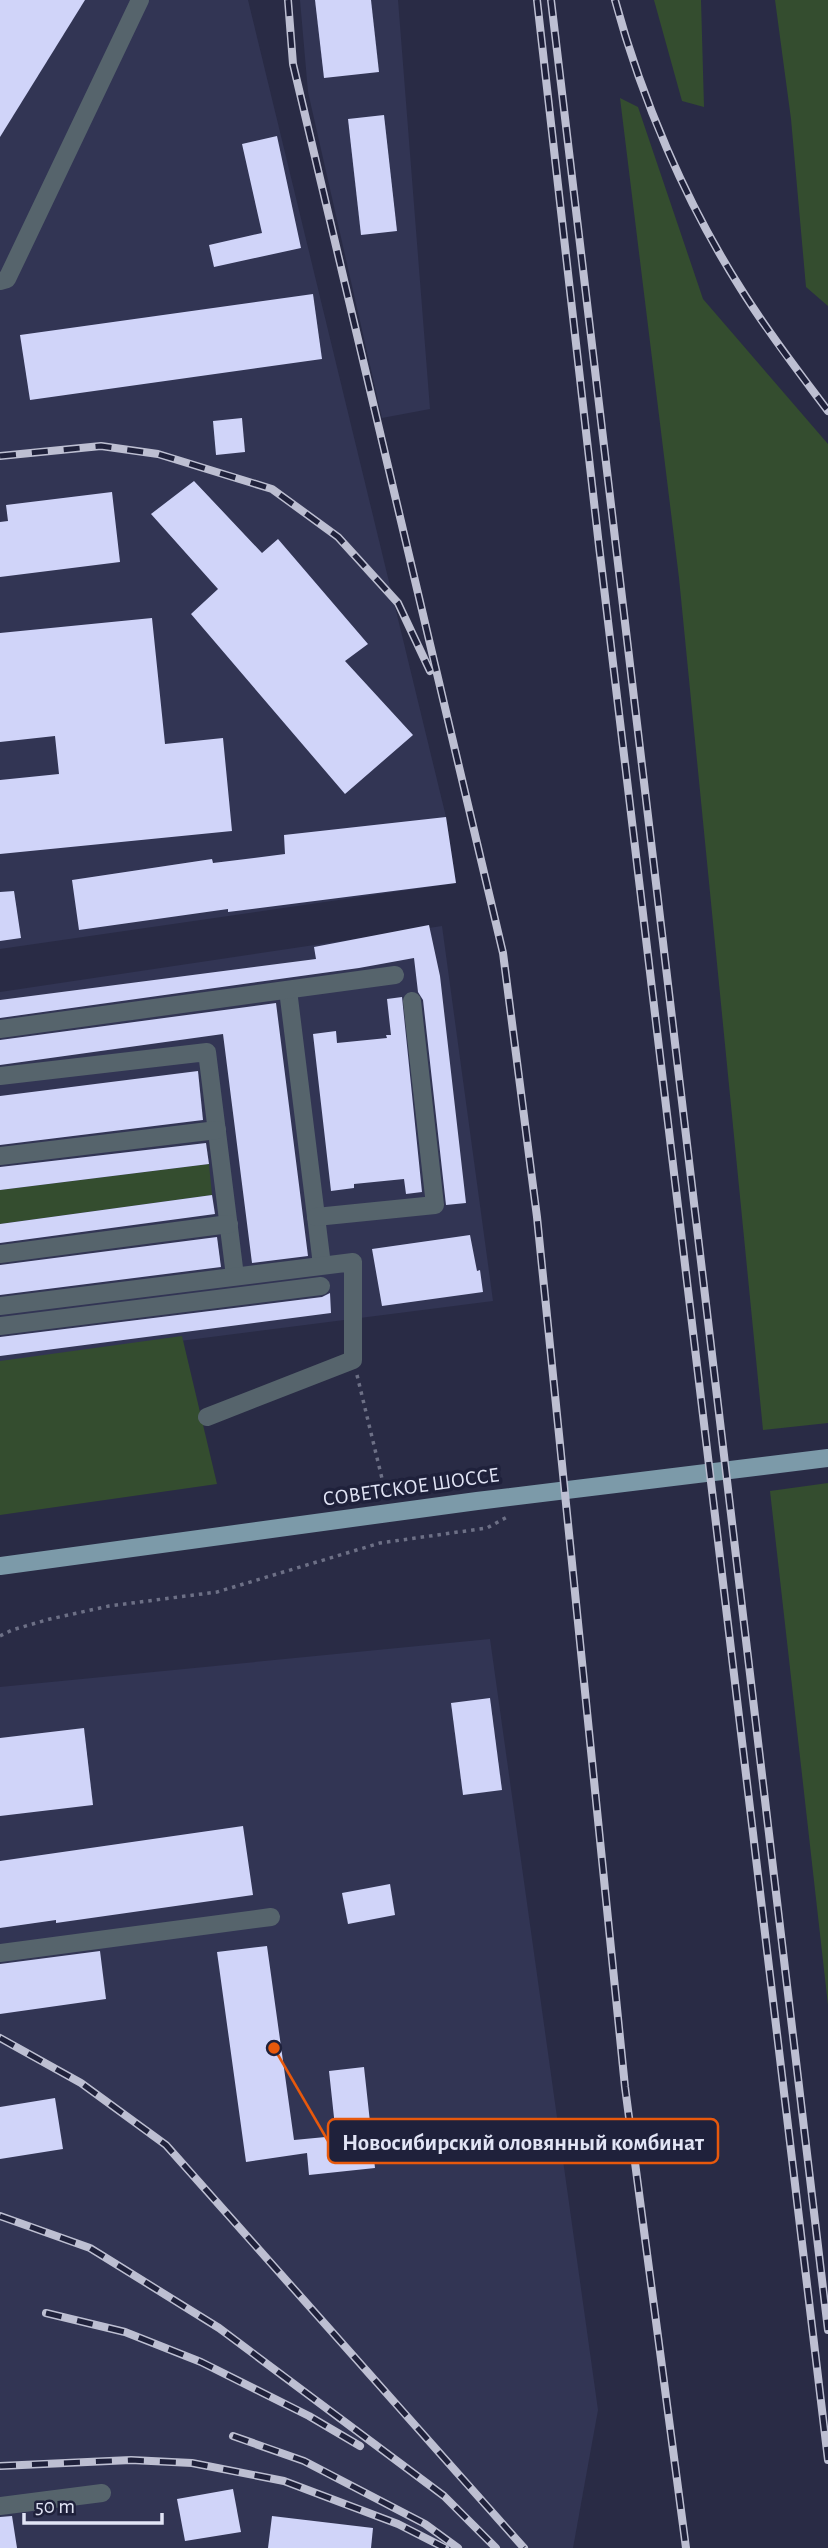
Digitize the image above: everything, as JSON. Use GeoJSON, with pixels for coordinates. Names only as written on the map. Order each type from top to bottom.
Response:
{"type":"FeatureCollection","features":[{"type":"Feature","properties":{"kind":"main road","name":"СОВЕТСКОЕ ШОССЕ"},"geometry":{"type":"LineString","coordinates":[[0,1566],[477,1501],[828,1458]]}},
{"type":"Feature","properties":{"kind":"lane"},"geometry":{"type":"LineString","coordinates":[[0,281],[7,279],[140,0]]}},
{"type":"Feature","properties":{"kind":"lane"},"geometry":{"type":"LineString","coordinates":[[0,1029],[395,975]]}},
{"type":"Feature","properties":{"kind":"lane"},"geometry":{"type":"LineString","coordinates":[[288,990],[322,1265]]}},
{"type":"Feature","properties":{"kind":"lane"},"geometry":{"type":"LineString","coordinates":[[316,1217],[435,1205],[412,1001]]}},
{"type":"Feature","properties":{"kind":"lane"},"geometry":{"type":"LineString","coordinates":[[0,1076],[207,1052],[235,1276]]}},
{"type":"Feature","properties":{"kind":"lane"},"geometry":{"type":"LineString","coordinates":[[0,1156],[217,1130]]}},
{"type":"Feature","properties":{"kind":"lane"},"geometry":{"type":"LineString","coordinates":[[0,1254],[229,1223]]}},
{"type":"Feature","properties":{"kind":"lane"},"geometry":{"type":"LineString","coordinates":[[0,1306],[353,1262],[353,1360],[206,1417]]}},
{"type":"Feature","properties":{"kind":"lane"},"geometry":{"type":"LineString","coordinates":[[0,1326],[321,1286]]}},
{"type":"Feature","properties":{"kind":"lane"},"geometry":{"type":"LineString","coordinates":[[0,1953],[271,1917]]}},
{"type":"Feature","properties":{"kind":"lane"},"geometry":{"type":"LineString","coordinates":[[0,2505],[102,2493]]}},
{"type":"Feature","properties":{"kind":"path"},"geometry":{"type":"LineString","coordinates":[[353,1360],[386,1495],[400,1494]]}},
{"type":"Feature","properties":{"kind":"path"},"geometry":{"type":"LineString","coordinates":[[0,1636],[50,1619],[109,1606],[217,1592],[380,1544],[487,1528],[505,1517]]}},
{"type":"Feature","properties":{"kind":"shaded area"},"geometry":{"type":"Polygon","coordinates":[[[0,0],[248,0],[446,817],[456,883],[0,949],[0,0]]]}},
{"type":"Feature","properties":{"kind":"shaded area"},"geometry":{"type":"Polygon","coordinates":[[[300,0],[398,0],[430,409],[382,418],[308,92],[300,0]]]}},
{"type":"Feature","properties":{"kind":"shaded area"},"geometry":{"type":"Polygon","coordinates":[[[442,926],[493,1301],[0,1364],[0,992],[442,926]]]}},
{"type":"Feature","properties":{"kind":"shaded area"},"geometry":{"type":"Polygon","coordinates":[[[490,1639],[598,2410],[573,2548],[0,2548],[0,1687],[490,1639]]]}},
{"type":"Feature","properties":{"kind":"green space"},"geometry":{"type":"Polygon","coordinates":[[[654,0],[701,0],[704,107],[682,101],[654,0]]]}},
{"type":"Feature","properties":{"kind":"green space"},"geometry":{"type":"Polygon","coordinates":[[[775,0],[828,0],[828,306],[806,287],[791,119],[775,0]]]}},
{"type":"Feature","properties":{"kind":"green space"},"geometry":{"type":"Polygon","coordinates":[[[620,98],[638,107],[703,299],[828,444],[828,1423],[763,1430],[679,578],[620,98]]]}},
{"type":"Feature","properties":{"kind":"green space"},"geometry":{"type":"Polygon","coordinates":[[[209,1164],[212,1195],[0,1224],[0,1190],[209,1164]]]}},
{"type":"Feature","properties":{"kind":"green space"},"geometry":{"type":"Polygon","coordinates":[[[182,1336],[217,1484],[0,1515],[0,1361],[182,1336]]]}},
{"type":"Feature","properties":{"kind":"green space"},"geometry":{"type":"Polygon","coordinates":[[[828,1483],[828,2005],[770,1491],[828,1483]]]}},
{"type":"Feature","properties":{"kind":"building"},"geometry":{"type":"Polygon","coordinates":[[[0,0],[85,0],[0,137],[0,0]]]}},
{"type":"Feature","properties":{"kind":"building"},"geometry":{"type":"Polygon","coordinates":[[[315,0],[371,0],[379,72],[324,78],[315,0]]]}},
{"type":"Feature","properties":{"kind":"building"},"geometry":{"type":"Polygon","coordinates":[[[384,115],[397,231],[361,235],[348,119],[384,115]]]}},
{"type":"Feature","properties":{"kind":"building"},"geometry":{"type":"Polygon","coordinates":[[[277,136],[301,248],[214,267],[209,245],[262,233],[242,144],[277,136]]]}},
{"type":"Feature","properties":{"kind":"building"},"geometry":{"type":"Polygon","coordinates":[[[313,294],[322,359],[30,400],[20,335],[313,294]]]}},
{"type":"Feature","properties":{"kind":"building"},"geometry":{"type":"Polygon","coordinates":[[[242,418],[245,452],[216,455],[213,421],[242,418]]]}},
{"type":"Feature","properties":{"kind":"building"},"geometry":{"type":"Polygon","coordinates":[[[194,481],[262,553],[278,539],[368,644],[345,661],[413,735],[345,794],[191,614],[218,589],[151,514],[194,481]]]}},
{"type":"Feature","properties":{"kind":"building"},"geometry":{"type":"Polygon","coordinates":[[[112,492],[120,562],[0,577],[0,522],[8,521],[6,505],[112,492]]]}},
{"type":"Feature","properties":{"kind":"building"},"geometry":{"type":"Polygon","coordinates":[[[152,618],[165,744],[223,738],[232,831],[0,854],[0,780],[59,774],[55,736],[0,742],[0,633],[152,618]]]}},
{"type":"Feature","properties":{"kind":"building"},"geometry":{"type":"Polygon","coordinates":[[[446,817],[456,883],[228,912],[228,909],[79,930],[72,880],[212,859],[213,863],[285,854],[284,835],[446,817]]]}},
{"type":"Feature","properties":{"kind":"building"},"geometry":{"type":"Polygon","coordinates":[[[14,891],[21,938],[0,941],[0,892],[14,891]]]}},
{"type":"Feature","properties":{"kind":"building"},"geometry":{"type":"Polygon","coordinates":[[[429,925],[440,976],[466,1203],[446,1205],[423,1000],[418,992],[414,958],[0,1018],[0,1000],[316,959],[314,947],[429,925]]]}},
{"type":"Feature","properties":{"kind":"building"},"geometry":{"type":"Polygon","coordinates":[[[402,997],[422,1192],[406,1194],[404,1179],[354,1184],[354,1188],[331,1191],[313,1034],[336,1031],[337,1043],[387,1038],[386,1035],[391,1035],[387,999],[402,997]]]}},
{"type":"Feature","properties":{"kind":"building"},"geometry":{"type":"Polygon","coordinates":[[[276,1003],[308,1256],[252,1263],[223,1034],[0,1065],[0,1040],[276,1003]]]}},
{"type":"Feature","properties":{"kind":"building"},"geometry":{"type":"Polygon","coordinates":[[[198,1071],[203,1120],[0,1145],[0,1096],[198,1071]]]}},
{"type":"Feature","properties":{"kind":"building"},"geometry":{"type":"Polygon","coordinates":[[[206,1143],[209,1164],[0,1190],[0,1167],[206,1143]]]}},
{"type":"Feature","properties":{"kind":"building"},"geometry":{"type":"Polygon","coordinates":[[[212,1195],[215,1214],[0,1243],[0,1224],[212,1195]]]}},
{"type":"Feature","properties":{"kind":"building"},"geometry":{"type":"Polygon","coordinates":[[[470,1235],[483,1292],[382,1306],[372,1249],[470,1235]]]}},
{"type":"Feature","properties":{"kind":"building"},"geometry":{"type":"Polygon","coordinates":[[[217,1237],[221,1267],[0,1295],[0,1265],[217,1237]]]}},
{"type":"Feature","properties":{"kind":"building"},"geometry":{"type":"Polygon","coordinates":[[[330,1293],[331,1313],[0,1356],[0,1337],[322,1297],[330,1293]]]}},
{"type":"Feature","properties":{"kind":"building"},"geometry":{"type":"Polygon","coordinates":[[[490,1698],[502,1790],[463,1795],[451,1703],[490,1698]]]}},
{"type":"Feature","properties":{"kind":"building"},"geometry":{"type":"Polygon","coordinates":[[[84,1728],[93,1805],[0,1816],[0,1738],[84,1728]]]}},
{"type":"Feature","properties":{"kind":"building"},"geometry":{"type":"Polygon","coordinates":[[[243,1826],[253,1895],[56,1923],[56,1920],[0,1928],[0,1861],[243,1826]]]}},
{"type":"Feature","properties":{"kind":"building"},"geometry":{"type":"Polygon","coordinates":[[[390,1884],[395,1915],[348,1924],[342,1893],[390,1884]]]}},
{"type":"Feature","properties":{"kind":"building"},"geometry":{"type":"Polygon","coordinates":[[[267,1946],[294,2140],[336,2136],[329,2071],[364,2067],[375,2168],[309,2175],[307,2153],[246,2162],[217,1952],[267,1946]]]}},
{"type":"Feature","properties":{"kind":"building"},"geometry":{"type":"Polygon","coordinates":[[[100,1951],[106,1999],[0,2014],[0,1964],[100,1951]]]}},
{"type":"Feature","properties":{"kind":"building"},"geometry":{"type":"Polygon","coordinates":[[[55,2098],[63,2149],[0,2159],[0,2107],[55,2098]]]}},
{"type":"Feature","properties":{"kind":"building"},"geometry":{"type":"Polygon","coordinates":[[[233,2489],[241,2532],[185,2541],[177,2499],[233,2489]]]}},
{"type":"Feature","properties":{"kind":"building"},"geometry":{"type":"Polygon","coordinates":[[[12,2516],[17,2548],[0,2548],[0,2517],[12,2516]]]}},
{"type":"Feature","properties":{"kind":"building"},"geometry":{"type":"Polygon","coordinates":[[[272,2516],[373,2528],[371,2548],[268,2548],[272,2516]]]}},
{"type":"Feature","properties":{"kind":"railway"},"geometry":{"type":"LineString","coordinates":[[288,0],[293,64],[503,953],[537,1217],[625,2087],[686,2548]]}},
{"type":"Feature","properties":{"kind":"railway"},"geometry":{"type":"LineString","coordinates":[[537,0],[599,546],[828,2460]]}},
{"type":"Feature","properties":{"kind":"railway"},"geometry":{"type":"LineString","coordinates":[[551,0],[828,2330]]}},
{"type":"Feature","properties":{"kind":"railway"},"geometry":{"type":"LineString","coordinates":[[615,0],[652,112],[701,221],[751,305],[828,411]]}},
{"type":"Feature","properties":{"kind":"railway"},"geometry":{"type":"LineString","coordinates":[[0,456],[101,446],[158,454],[272,489],[338,537],[398,603],[430,671]]}},
{"type":"Feature","properties":{"kind":"railway"},"geometry":{"type":"LineString","coordinates":[[0,2038],[81,2083],[166,2145],[524,2548]]}},
{"type":"Feature","properties":{"kind":"railway"},"geometry":{"type":"LineString","coordinates":[[0,2216],[90,2248],[219,2328],[444,2496],[496,2548]]}},
{"type":"Feature","properties":{"kind":"railway"},"geometry":{"type":"LineString","coordinates":[[46,2313],[125,2332],[201,2362],[309,2416],[360,2446]]}},
{"type":"Feature","properties":{"kind":"railway"},"geometry":{"type":"LineString","coordinates":[[233,2436],[304,2461],[425,2524],[458,2548]]}},
{"type":"Feature","properties":{"kind":"railway"},"geometry":{"type":"LineString","coordinates":[[0,2466],[131,2460],[192,2463],[284,2481],[398,2524],[445,2548]]}},
{"type":"Feature","properties":{"kind":"place","name":"Новосибирский оловянный комбинат"},"geometry":{"type":"Point","coordinates":[274,2048]}}]}
